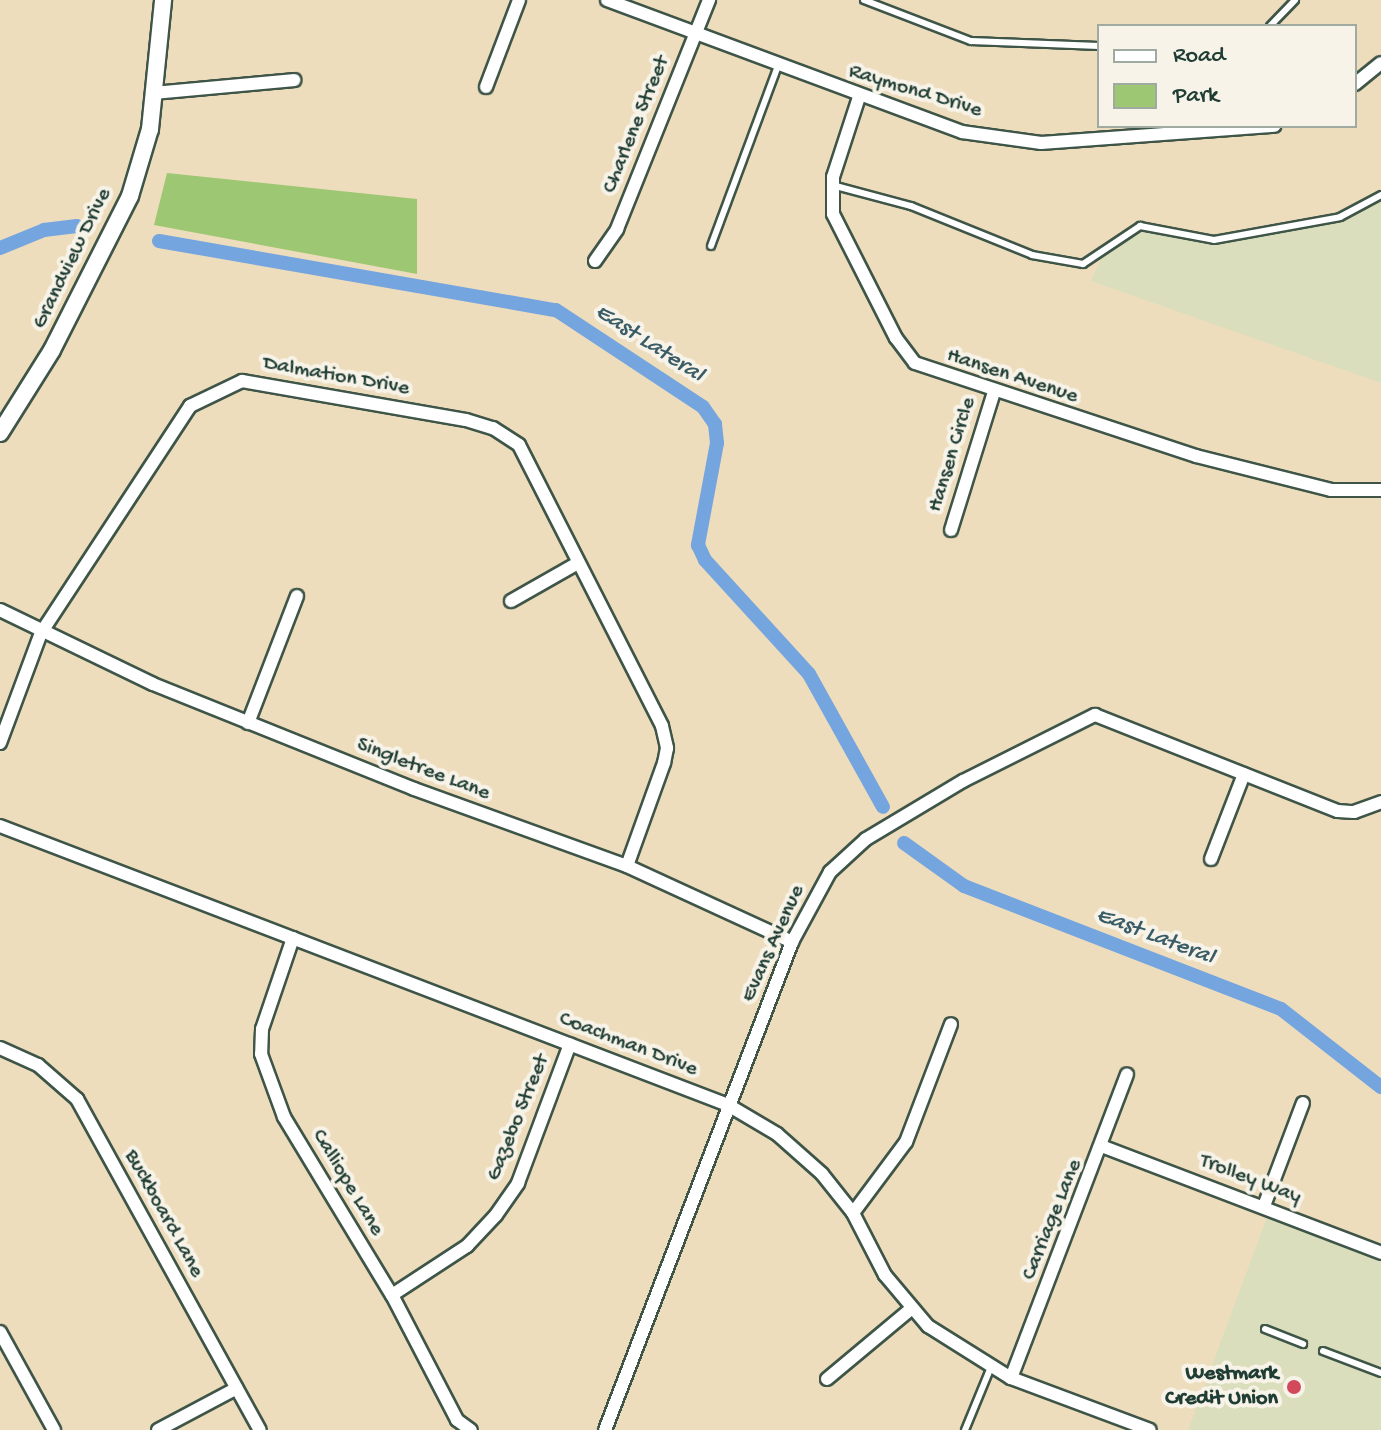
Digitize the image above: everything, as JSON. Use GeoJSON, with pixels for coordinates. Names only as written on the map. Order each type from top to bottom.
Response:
{"type":"FeatureCollection","features":[{"type":"Feature","properties":{"kind":"street","name":"Grandview Drive"},"geometry":{"type":"LineString","coordinates":[[0,433],[52,350],[130,196],[154,93],[163,0]]}},
{"type":"Feature","properties":{"kind":"street"},"geometry":{"type":"LineString","coordinates":[[486,87],[519,0]]}},
{"type":"Feature","properties":{"kind":"street","name":"Charlene Street"},"geometry":{"type":"LineString","coordinates":[[595,261],[617,229],[709,0]]}},
{"type":"Feature","properties":{"kind":"street","name":"Raymond Drive"},"geometry":{"type":"LineString","coordinates":[[614,1],[859,97],[962,132],[1041,143],[1247,128]]}},
{"type":"Feature","properties":{"kind":"street"},"geometry":{"type":"LineString","coordinates":[[1357,82],[1381,63]]}},
{"type":"Feature","properties":{"kind":"street"},"geometry":{"type":"LineString","coordinates":[[154,93],[294,80]]}},
{"type":"Feature","properties":{"kind":"street","name":"Hansen Avenue"},"geometry":{"type":"LineString","coordinates":[[859,97],[832,185],[833,214],[896,338],[915,363],[994,392],[1302,485],[1381,490]]}},
{"type":"Feature","properties":{"kind":"street","name":"Dalmation Drive"},"geometry":{"type":"LineString","coordinates":[[0,743],[41,633],[190,406],[242,381],[493,428],[519,445],[576,564],[636,672],[667,748],[627,866]]}},
{"type":"Feature","properties":{"kind":"street","name":"Hansen Circle"},"geometry":{"type":"LineString","coordinates":[[951,530],[994,392]]}},
{"type":"Feature","properties":{"kind":"street"},"geometry":{"type":"LineString","coordinates":[[511,601],[576,564]]}},
{"type":"Feature","properties":{"kind":"street"},"geometry":{"type":"LineString","coordinates":[[248,723],[297,596]]}},
{"type":"Feature","properties":{"kind":"street","name":"Singletree Lane"},"geometry":{"type":"LineString","coordinates":[[0,610],[41,633],[248,723],[627,866],[792,942]]}},
{"type":"Feature","properties":{"kind":"street","name":"Evans Avenue"},"geometry":{"type":"LineString","coordinates":[[605,1430],[792,942],[830,872],[866,839],[1081,719],[1095,715],[1338,811],[1373,808],[1381,802]]}},
{"type":"Feature","properties":{"kind":"street"},"geometry":{"type":"LineString","coordinates":[[1211,859],[1244,774]]}},
{"type":"Feature","properties":{"kind":"street","name":"Coachman Drive"},"geometry":{"type":"LineString","coordinates":[[0,826],[728,1105],[804,1154],[853,1213],[885,1275],[911,1309],[1011,1378],[1150,1430]]}},
{"type":"Feature","properties":{"kind":"street","name":"Calliope Lane"},"geometry":{"type":"LineString","coordinates":[[293,938],[262,1029],[261,1054],[284,1117],[392,1295],[457,1420],[471,1430]]}},
{"type":"Feature","properties":{"kind":"street"},"geometry":{"type":"LineString","coordinates":[[853,1213],[906,1142],[951,1024]]}},
{"type":"Feature","properties":{"kind":"street","name":"Gazebo Street"},"geometry":{"type":"LineString","coordinates":[[392,1295],[467,1246],[496,1215],[518,1183],[570,1044]]}},
{"type":"Feature","properties":{"kind":"street","name":"Buckboard Lane"},"geometry":{"type":"LineString","coordinates":[[0,1048],[38,1065],[77,1099],[260,1430]]}},
{"type":"Feature","properties":{"kind":"street","name":"Carriage Lane"},"geometry":{"type":"LineString","coordinates":[[1011,1378],[1104,1147],[1127,1074]]}},
{"type":"Feature","properties":{"kind":"street"},"geometry":{"type":"LineString","coordinates":[[1264,1206],[1303,1103]]}},
{"type":"Feature","properties":{"kind":"street","name":"Trolley Way"},"geometry":{"type":"LineString","coordinates":[[1104,1147],[1381,1253]]}},
{"type":"Feature","properties":{"kind":"street"},"geometry":{"type":"LineString","coordinates":[[827,1379],[911,1309]]}},
{"type":"Feature","properties":{"kind":"street"},"geometry":{"type":"LineString","coordinates":[[0,1332],[54,1430]]}},
{"type":"Feature","properties":{"kind":"street"},"geometry":{"type":"LineString","coordinates":[[158,1430],[237,1388]]}},
{"type":"Feature","properties":{"kind":"lane"},"geometry":{"type":"LineString","coordinates":[[864,0],[971,41],[1097,46]]}},
{"type":"Feature","properties":{"kind":"lane"},"geometry":{"type":"LineString","coordinates":[[1272,24],[1295,0]]}},
{"type":"Feature","properties":{"kind":"lane"},"geometry":{"type":"LineString","coordinates":[[711,246],[778,66]]}},
{"type":"Feature","properties":{"kind":"lane"},"geometry":{"type":"LineString","coordinates":[[832,185],[911,206],[1032,255],[1083,264],[1140,226],[1214,240],[1340,217],[1381,195]]}},
{"type":"Feature","properties":{"kind":"lane"},"geometry":{"type":"LineString","coordinates":[[1265,1329],[1303,1344]]}},
{"type":"Feature","properties":{"kind":"lane"},"geometry":{"type":"LineString","coordinates":[[1323,1351],[1381,1373]]}},
{"type":"Feature","properties":{"kind":"lane"},"geometry":{"type":"LineString","coordinates":[[965,1430],[991,1367]]}},
{"type":"Feature","properties":{"kind":"shaded area"},"geometry":{"type":"Polygon","coordinates":[[[1381,195],[1381,383],[1091,281],[1103,255],[1140,226],[1214,240],[1340,217],[1381,195]]]}},
{"type":"Feature","properties":{"kind":"shaded area"},"geometry":{"type":"Polygon","coordinates":[[[1270,1209],[1381,1253],[1381,1430],[1188,1430],[1270,1209]]]}},
{"type":"Feature","properties":{"kind":"green space"},"geometry":{"type":"Polygon","coordinates":[[[167,173],[417,199],[417,274],[154,225],[167,173]]]}},
{"type":"Feature","properties":{"kind":"waterway","name":"East Lateral"},"geometry":{"type":"LineString","coordinates":[[0,248],[44,230],[77,226]]}},
{"type":"Feature","properties":{"kind":"waterway","name":"East Lateral"},"geometry":{"type":"LineString","coordinates":[[159,241],[556,310],[703,407],[715,424],[717,443],[698,545],[705,560],[809,674],[883,807]]}},
{"type":"Feature","properties":{"kind":"waterway","name":"East Lateral"},"geometry":{"type":"LineString","coordinates":[[904,843],[964,886],[1281,1009],[1381,1087]]}},
{"type":"Feature","properties":{"kind":"place","name":"Westmark Credit Union"},"geometry":{"type":"Point","coordinates":[1294,1387]}}]}
